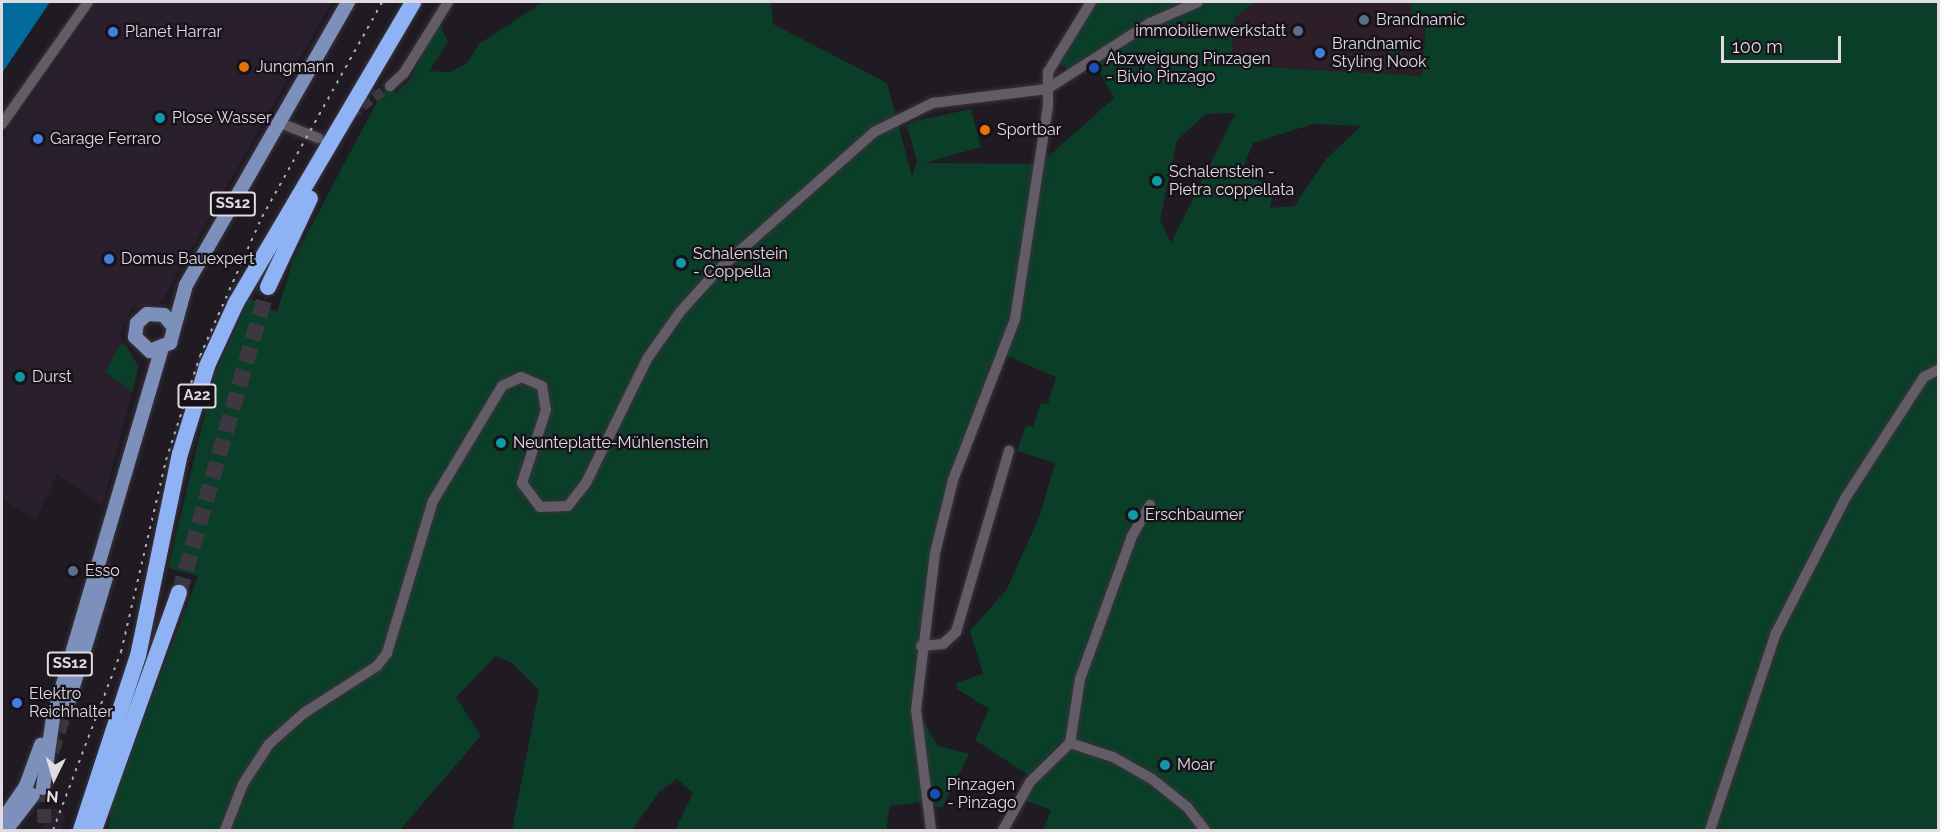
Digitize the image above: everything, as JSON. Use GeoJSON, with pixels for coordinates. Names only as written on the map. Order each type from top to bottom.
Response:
{"type":"FeatureCollection","features":[{"type":"Feature","properties":{"kind":"highway","name":"A22"},"geometry":{"type":"LineString","coordinates":[[81,831],[140,648],[180,454],[207,366],[236,303],[413,2]]}},
{"type":"Feature","properties":{"kind":"highway"},"geometry":{"type":"LineString","coordinates":[[268,287],[313,192],[425,2]]}},
{"type":"Feature","properties":{"kind":"highway"},"geometry":{"type":"LineString","coordinates":[[93,831],[179,592]]}},
{"type":"Feature","properties":{"kind":"main road","name":"SS12"},"geometry":{"type":"LineString","coordinates":[[6,831],[38,791],[53,718],[123,485],[150,382],[161,351],[173,338],[172,325],[186,285],[348,2]]}},
{"type":"Feature","properties":{"kind":"main road","name":"SS12"},"geometry":{"type":"LineString","coordinates":[[150,382],[145,349],[135,327],[143,316],[157,313],[186,285]]}},
{"type":"Feature","properties":{"kind":"main road"},"geometry":{"type":"LineString","coordinates":[[157,313],[172,325]]}},
{"type":"Feature","properties":{"kind":"main road"},"geometry":{"type":"LineString","coordinates":[[145,349],[161,351]]}},
{"type":"Feature","properties":{"kind":"main road"},"geometry":{"type":"LineString","coordinates":[[66,710],[103,595],[122,514],[123,485]]}},
{"type":"Feature","properties":{"kind":"main road"},"geometry":{"type":"LineString","coordinates":[[2,821],[26,786],[53,718]]}},
{"type":"Feature","properties":{"kind":"street"},"geometry":{"type":"LineString","coordinates":[[2,124],[88,2]]}},
{"type":"Feature","properties":{"kind":"street"},"geometry":{"type":"LineString","coordinates":[[390,86],[404,73],[448,2]]}},
{"type":"Feature","properties":{"kind":"street"},"geometry":{"type":"LineString","coordinates":[[931,831],[916,710],[921,646],[953,480],[1015,319],[1050,66],[1091,2]]}},
{"type":"Feature","properties":{"kind":"street"},"geometry":{"type":"LineString","coordinates":[[225,831],[243,784],[269,744],[304,713],[377,666],[387,653],[433,501],[502,386],[521,377],[542,387],[546,410],[522,483],[540,507],[568,506],[586,483],[647,359],[680,312],[716,272],[847,156],[917,108],[1047,89],[1150,23],[1198,2]]}},
{"type":"Feature","properties":{"kind":"street"},"geometry":{"type":"LineString","coordinates":[[280,123],[318,138]]}},
{"type":"Feature","properties":{"kind":"street"},"geometry":{"type":"LineString","coordinates":[[1710,831],[1758,672],[1776,633],[1846,497],[1914,391],[1938,370]]}},
{"type":"Feature","properties":{"kind":"street"},"geometry":{"type":"LineString","coordinates":[[921,646],[943,644],[956,632],[1009,451]]}},
{"type":"Feature","properties":{"kind":"street"},"geometry":{"type":"LineString","coordinates":[[1002,831],[1030,782],[1070,743],[1080,680],[1132,536],[1150,504]]}},
{"type":"Feature","properties":{"kind":"street"},"geometry":{"type":"LineString","coordinates":[[1070,743],[1113,757],[1152,779],[1187,807],[1205,831]]}},
{"type":"Feature","properties":{"kind":"shaded area"},"geometry":{"type":"Polygon","coordinates":[[[98,2],[332,2],[166,293],[159,303],[132,308],[122,327],[121,337],[139,366],[102,506],[57,474],[36,520],[2,499],[2,140],[98,2]]]}},
{"type":"Feature","properties":{"kind":"shaded area"},"geometry":{"type":"Polygon","coordinates":[[[1256,2],[1412,2],[1411,19],[1426,21],[1422,76],[1231,65],[1235,18],[1256,2]]]}},
{"type":"Feature","properties":{"kind":"shaded area"},"geometry":{"type":"Polygon","coordinates":[[[50,807],[66,814],[61,830],[42,830],[50,807]]]}},
{"type":"Feature","properties":{"kind":"green space"},"geometry":{"type":"Polygon","coordinates":[[[543,2],[771,2],[773,24],[887,83],[912,176],[917,162],[907,125],[919,120],[971,109],[981,147],[924,163],[1040,164],[1114,98],[1092,58],[1068,69],[1054,60],[1091,2],[1256,2],[1235,18],[1231,65],[1422,76],[1426,21],[1410,20],[1412,2],[1938,2],[1938,830],[1043,830],[1051,810],[1016,797],[1030,776],[975,740],[989,709],[957,689],[956,683],[983,674],[970,631],[1007,589],[1040,515],[1055,463],[1017,451],[1026,425],[1033,427],[1041,403],[1048,404],[1056,377],[1005,355],[940,528],[916,710],[938,746],[969,754],[942,808],[921,802],[890,806],[886,830],[675,830],[693,793],[677,779],[660,791],[632,830],[512,830],[539,690],[512,663],[496,656],[456,697],[481,736],[400,830],[108,830],[112,803],[198,576],[168,568],[214,376],[249,298],[277,312],[293,260],[387,83],[395,93],[410,80],[438,21],[448,42],[429,71],[450,72],[467,63],[479,44],[543,2]],[[1206,114],[1177,140],[1160,220],[1171,243],[1235,114],[1206,114]],[[1313,124],[1253,143],[1242,171],[1274,189],[1270,208],[1294,206],[1326,159],[1361,126],[1313,124]]]}},
{"type":"Feature","properties":{"kind":"green space"},"geometry":{"type":"Polygon","coordinates":[[[1391,37],[1399,37],[1404,42],[1402,53],[1391,55],[1386,50],[1386,42],[1391,37]]]}},
{"type":"Feature","properties":{"kind":"green space"},"geometry":{"type":"Polygon","coordinates":[[[120,345],[126,345],[138,366],[133,392],[105,372],[120,345]]]}},
{"type":"Feature","properties":{"kind":"water"},"geometry":{"type":"Polygon","coordinates":[[[2,2],[50,2],[2,73],[2,2]]]}},
{"type":"Feature","properties":{"kind":"tunnel"},"geometry":{"type":"LineString","coordinates":[[350,115],[390,86]]}},
{"type":"Feature","properties":{"kind":"tunnel"},"geometry":{"type":"LineString","coordinates":[[179,593],[268,287]]}},
{"type":"Feature","properties":{"kind":"tunnel"},"geometry":{"type":"LineString","coordinates":[[52,752],[66,710]]}},
{"type":"Feature","properties":{"kind":"tunnel"},"geometry":{"type":"LineString","coordinates":[[43,788],[45,830]]}},
{"type":"Feature","properties":{"kind":"railway"},"geometry":{"type":"LineString","coordinates":[[53,830],[121,652],[166,460],[200,356],[262,217],[382,2]]}},
{"type":"Feature","properties":{"kind":"place","name":"Brandnamic"},"geometry":{"type":"Point","coordinates":[1364,20]}},
{"type":"Feature","properties":{"kind":"place","name":"immobilienwerkstatt"},"geometry":{"type":"Point","coordinates":[1298,31]}},
{"type":"Feature","properties":{"kind":"place","name":"Planet Harrar"},"geometry":{"type":"Point","coordinates":[113,32]}},
{"type":"Feature","properties":{"kind":"place","name":"Brandnamic Styling Nook"},"geometry":{"type":"Point","coordinates":[1320,53]}},
{"type":"Feature","properties":{"kind":"place","name":"Jungmann"},"geometry":{"type":"Point","coordinates":[244,67]}},
{"type":"Feature","properties":{"kind":"place","name":"Abzweigung Pinzagen - Bivio Pinzago"},"geometry":{"type":"Point","coordinates":[1094,68]}},
{"type":"Feature","properties":{"kind":"place","name":"Plose Wasser"},"geometry":{"type":"Point","coordinates":[160,118]}},
{"type":"Feature","properties":{"kind":"place","name":"Sportbar"},"geometry":{"type":"Point","coordinates":[985,130]}},
{"type":"Feature","properties":{"kind":"place","name":"Garage Ferraro"},"geometry":{"type":"Point","coordinates":[38,139]}},
{"type":"Feature","properties":{"kind":"place","name":"Schalenstein - Pietra coppellata"},"geometry":{"type":"Point","coordinates":[1157,181]}},
{"type":"Feature","properties":{"kind":"place","name":"Domus Bauexpert"},"geometry":{"type":"Point","coordinates":[109,259]}},
{"type":"Feature","properties":{"kind":"place","name":"Schalenstein - Coppella"},"geometry":{"type":"Point","coordinates":[681,263]}},
{"type":"Feature","properties":{"kind":"place","name":"Durst"},"geometry":{"type":"Point","coordinates":[20,377]}},
{"type":"Feature","properties":{"kind":"place","name":"Neunteplatte-Mühlenstein"},"geometry":{"type":"Point","coordinates":[501,443]}},
{"type":"Feature","properties":{"kind":"place","name":"Erschbaumer"},"geometry":{"type":"Point","coordinates":[1133,515]}},
{"type":"Feature","properties":{"kind":"place","name":"Esso"},"geometry":{"type":"Point","coordinates":[73,571]}},
{"type":"Feature","properties":{"kind":"place","name":"Elektro Reichhalter"},"geometry":{"type":"Point","coordinates":[17,703]}},
{"type":"Feature","properties":{"kind":"place","name":"Moar"},"geometry":{"type":"Point","coordinates":[1165,765]}},
{"type":"Feature","properties":{"kind":"place","name":"Pinzagen - Pinzago"},"geometry":{"type":"Point","coordinates":[935,794]}}]}
